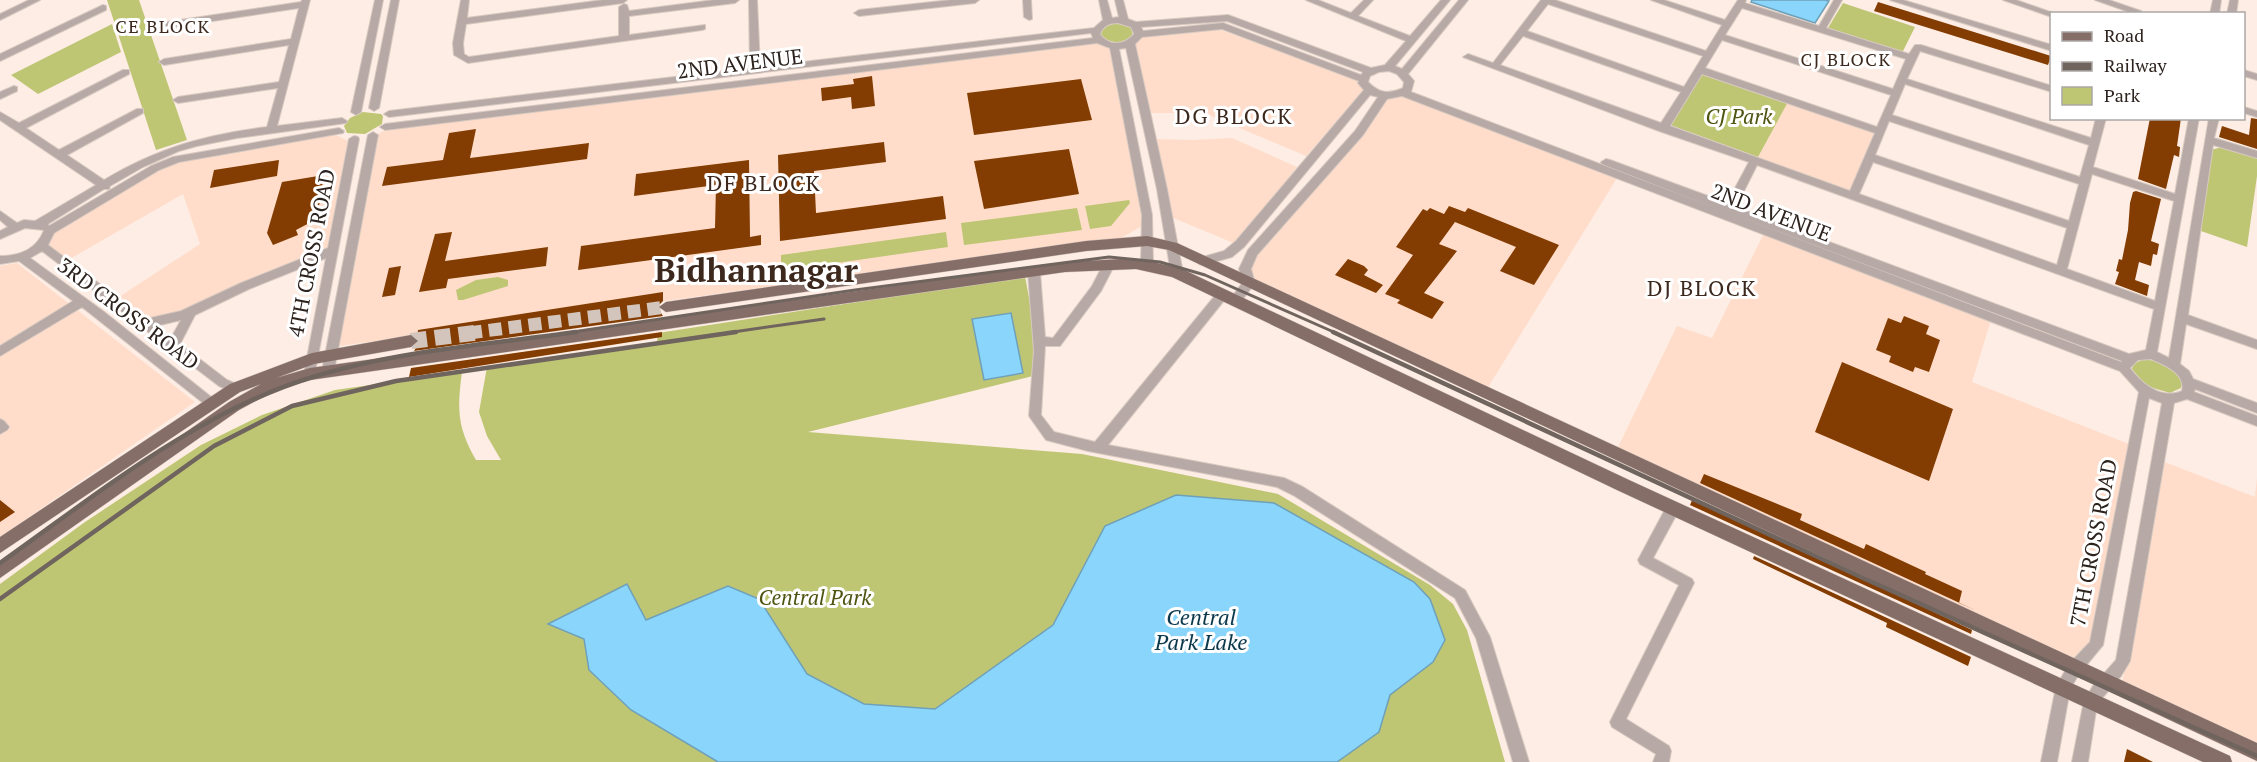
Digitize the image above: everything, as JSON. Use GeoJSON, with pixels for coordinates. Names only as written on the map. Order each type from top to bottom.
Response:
{"type":"FeatureCollection","features":[{"type":"Feature","properties":{"kind":"main road"},"geometry":{"type":"LineString","coordinates":[[666,306],[1086,246],[1147,241],[1172,246],[2257,752]]}},
{"type":"Feature","properties":{"kind":"main road"},"geometry":{"type":"LineString","coordinates":[[0,546],[235,388],[311,367],[328,371],[1034,272],[1109,264],[1148,264],[1177,273],[1673,508],[2223,762]]}},
{"type":"Feature","properties":{"kind":"main road"},"geometry":{"type":"LineString","coordinates":[[912,272],[915,289]]}},
{"type":"Feature","properties":{"kind":"main road"},"geometry":{"type":"LineString","coordinates":[[0,571],[234,406],[333,354],[411,341]]}},
{"type":"Feature","properties":{"kind":"street"},"geometry":{"type":"LineString","coordinates":[[1,15],[36,0]]}},
{"type":"Feature","properties":{"kind":"street"},"geometry":{"type":"LineString","coordinates":[[356,112],[379,0]]}},
{"type":"Feature","properties":{"kind":"street"},"geometry":{"type":"LineString","coordinates":[[374,108],[395,0]]}},
{"type":"Feature","properties":{"kind":"street"},"geometry":{"type":"LineString","coordinates":[[465,0],[459,55],[468,60],[702,27]]}},
{"type":"Feature","properties":{"kind":"street"},"geometry":{"type":"LineString","coordinates":[[461,22],[624,0],[624,39]]}},
{"type":"Feature","properties":{"kind":"street"},"geometry":{"type":"LineString","coordinates":[[624,14],[735,0]]}},
{"type":"Feature","properties":{"kind":"street"},"geometry":{"type":"LineString","coordinates":[[753,0],[755,71]]}},
{"type":"Feature","properties":{"kind":"street"},"geometry":{"type":"LineString","coordinates":[[872,0],[872,10]]}},
{"type":"Feature","properties":{"kind":"street"},"geometry":{"type":"LineString","coordinates":[[859,13],[975,0]]}},
{"type":"Feature","properties":{"kind":"street"},"geometry":{"type":"LineString","coordinates":[[1027,0],[1029,17]]}},
{"type":"Feature","properties":{"kind":"street"},"geometry":{"type":"LineString","coordinates":[[1103,0],[1108,21]]}},
{"type":"Feature","properties":{"kind":"street"},"geometry":{"type":"LineString","coordinates":[[1119,0],[1124,20],[1137,30],[1223,26],[1367,75],[1388,68],[1446,0]]}},
{"type":"Feature","properties":{"kind":"street"},"geometry":{"type":"LineString","coordinates":[[1310,0],[1412,40]]}},
{"type":"Feature","properties":{"kind":"street"},"geometry":{"type":"LineString","coordinates":[[1352,17],[1369,0]]}},
{"type":"Feature","properties":{"kind":"street"},"geometry":{"type":"LineString","coordinates":[[1403,74],[1464,0]]}},
{"type":"Feature","properties":{"kind":"street"},"geometry":{"type":"LineString","coordinates":[[1495,66],[1546,0],[1709,55]]}},
{"type":"Feature","properties":{"kind":"street"},"geometry":{"type":"LineString","coordinates":[[1655,0],[1728,24]]}},
{"type":"Feature","properties":{"kind":"street"},"geometry":{"type":"LineString","coordinates":[[1821,30],[1838,0]]}},
{"type":"Feature","properties":{"kind":"street"},"geometry":{"type":"LineString","coordinates":[[1894,0],[2050,47]]}},
{"type":"Feature","properties":{"kind":"street"},"geometry":{"type":"LineString","coordinates":[[2007,0],[2050,13]]}},
{"type":"Feature","properties":{"kind":"street"},"geometry":{"type":"LineString","coordinates":[[2099,0],[2136,12],[2138,0]]}},
{"type":"Feature","properties":{"kind":"street"},"geometry":{"type":"LineString","coordinates":[[153,27],[306,2],[271,130]]}},
{"type":"Feature","properties":{"kind":"street"},"geometry":{"type":"LineString","coordinates":[[1663,129],[1741,2],[1911,58]]}},
{"type":"Feature","properties":{"kind":"street"},"geometry":{"type":"LineString","coordinates":[[0,58],[103,8]]}},
{"type":"Feature","properties":{"kind":"street"},"geometry":{"type":"LineString","coordinates":[[1124,20],[1108,21],[1097,35],[1113,46],[1130,44]]}},
{"type":"Feature","properties":{"kind":"street"},"geometry":{"type":"LineString","coordinates":[[1137,30],[1130,44],[1177,273]]}},
{"type":"Feature","properties":{"kind":"street"},"geometry":{"type":"LineString","coordinates":[[1521,32],[1687,91]]}},
{"type":"Feature","properties":{"kind":"street","name":"2ND AVENUE"},"geometry":{"type":"LineString","coordinates":[[386,127],[709,88],[777,74],[1097,35]]}},
{"type":"Feature","properties":{"kind":"street"},"geometry":{"type":"LineString","coordinates":[[1719,36],[1896,93]]}},
{"type":"Feature","properties":{"kind":"street"},"geometry":{"type":"LineString","coordinates":[[164,62],[296,41]]}},
{"type":"Feature","properties":{"kind":"street"},"geometry":{"type":"LineString","coordinates":[[1113,46],[1148,215],[1148,264]]}},
{"type":"Feature","properties":{"kind":"street"},"geometry":{"type":"LineString","coordinates":[[1853,196],[1901,80],[1918,47],[2050,87]]}},
{"type":"Feature","properties":{"kind":"street"},"geometry":{"type":"LineString","coordinates":[[1467,57],[2160,307]]}},
{"type":"Feature","properties":{"kind":"street"},"geometry":{"type":"LineString","coordinates":[[366,62],[384,59]]}},
{"type":"Feature","properties":{"kind":"street"},"geometry":{"type":"LineString","coordinates":[[1369,90],[1384,96],[1406,90],[1409,81],[1403,74],[1388,68]]}},
{"type":"Feature","properties":{"kind":"street"},"geometry":{"type":"LineString","coordinates":[[1700,70],[1880,131]]}},
{"type":"Feature","properties":{"kind":"street","name":"2ND AVENUE"},"geometry":{"type":"LineString","coordinates":[[389,114],[755,71],[777,74]]}},
{"type":"Feature","properties":{"kind":"street"},"geometry":{"type":"LineString","coordinates":[[19,127],[126,72]]}},
{"type":"Feature","properties":{"kind":"street"},"geometry":{"type":"LineString","coordinates":[[1203,261],[1228,254],[1240,244],[1369,90],[1367,75]]}},
{"type":"Feature","properties":{"kind":"street"},"geometry":{"type":"LineString","coordinates":[[709,88],[710,76]]}},
{"type":"Feature","properties":{"kind":"street"},"geometry":{"type":"LineString","coordinates":[[1901,80],[2095,143]]}},
{"type":"Feature","properties":{"kind":"street"},"geometry":{"type":"LineString","coordinates":[[178,100],[284,84]]}},
{"type":"Feature","properties":{"kind":"street"},"geometry":{"type":"LineString","coordinates":[[0,96],[14,89]]}},
{"type":"Feature","properties":{"kind":"street","name":"2ND AVENUE"},"geometry":{"type":"LineString","coordinates":[[1406,90],[2126,364]]}},
{"type":"Feature","properties":{"kind":"street"},"geometry":{"type":"LineString","coordinates":[[1098,448],[1228,298],[1249,283],[1245,269],[1246,261],[1316,178],[1359,133],[1384,96]]}},
{"type":"Feature","properties":{"kind":"street"},"geometry":{"type":"LineString","coordinates":[[464,118],[466,106]]}},
{"type":"Feature","properties":{"kind":"street"},"geometry":{"type":"LineString","coordinates":[[0,235],[16,227],[44,228],[177,159],[340,126],[356,112],[374,108],[389,114],[386,127],[373,135],[354,139],[344,137],[340,126]]}},
{"type":"Feature","properties":{"kind":"street"},"geometry":{"type":"LineString","coordinates":[[59,154],[140,111]]}},
{"type":"Feature","properties":{"kind":"street"},"geometry":{"type":"LineString","coordinates":[[0,115],[105,186]]}},
{"type":"Feature","properties":{"kind":"street"},"geometry":{"type":"LineString","coordinates":[[1886,117],[2085,182]]}},
{"type":"Feature","properties":{"kind":"street"},"geometry":{"type":"LineString","coordinates":[[2061,271],[2090,170],[2101,120]]}},
{"type":"Feature","properties":{"kind":"street"},"geometry":{"type":"LineString","coordinates":[[2151,355],[2194,120]]}},
{"type":"Feature","properties":{"kind":"street"},"geometry":{"type":"LineString","coordinates":[[2174,366],[2208,140],[2213,120]]}},
{"type":"Feature","properties":{"kind":"street"},"geometry":{"type":"LineString","coordinates":[[0,260],[21,257],[41,245],[44,228],[105,186],[148,161],[175,149],[271,130],[340,126]]}},
{"type":"Feature","properties":{"kind":"street"},"geometry":{"type":"LineString","coordinates":[[328,371],[373,135]]}},
{"type":"Feature","properties":{"kind":"street","name":"4TH CROSS ROAD"},"geometry":{"type":"LineString","coordinates":[[311,367],[354,139]]}},
{"type":"Feature","properties":{"kind":"street"},"geometry":{"type":"LineString","coordinates":[[2208,140],[2257,155]]}},
{"type":"Feature","properties":{"kind":"street"},"geometry":{"type":"LineString","coordinates":[[1870,157],[2073,226]]}},
{"type":"Feature","properties":{"kind":"street"},"geometry":{"type":"LineString","coordinates":[[1728,212],[1755,160]]}},
{"type":"Feature","properties":{"kind":"street"},"geometry":{"type":"LineString","coordinates":[[2090,170],[2180,199]]}},
{"type":"Feature","properties":{"kind":"street"},"geometry":{"type":"LineString","coordinates":[[1300,172],[1316,178]]}},
{"type":"Feature","properties":{"kind":"street"},"geometry":{"type":"LineString","coordinates":[[0,214],[16,227]]}},
{"type":"Feature","properties":{"kind":"street"},"geometry":{"type":"LineString","coordinates":[[41,245],[223,383],[235,388]]}},
{"type":"Feature","properties":{"kind":"street"},"geometry":{"type":"LineString","coordinates":[[146,323],[167,321],[189,315],[244,287],[332,251]]}},
{"type":"Feature","properties":{"kind":"street","name":"3RD CROSS ROAD"},"geometry":{"type":"LineString","coordinates":[[21,257],[99,314],[211,403]]}},
{"type":"Feature","properties":{"kind":"street"},"geometry":{"type":"LineString","coordinates":[[1040,341],[1056,343],[1097,288],[1109,264]]}},
{"type":"Feature","properties":{"kind":"street"},"geometry":{"type":"LineString","coordinates":[[1034,272],[1040,341],[1035,416],[1050,436],[1098,448],[1279,482],[1298,491],[1460,594],[1483,637],[1520,759]]}},
{"type":"Feature","properties":{"kind":"street"},"geometry":{"type":"LineString","coordinates":[[0,352],[81,302]]}},
{"type":"Feature","properties":{"kind":"street"},"geometry":{"type":"LineString","coordinates":[[99,314],[118,302]]}},
{"type":"Feature","properties":{"kind":"street"},"geometry":{"type":"LineString","coordinates":[[174,344],[189,315]]}},
{"type":"Feature","properties":{"kind":"street"},"geometry":{"type":"LineString","coordinates":[[2182,318],[2257,345]]}},
{"type":"Feature","properties":{"kind":"street"},"geometry":{"type":"LineString","coordinates":[[2188,388],[2181,398],[2169,399],[2145,390],[2130,378],[2126,364],[2135,356],[2151,355],[2174,366],[2188,388],[2257,421]]}},
{"type":"Feature","properties":{"kind":"street"},"geometry":{"type":"LineString","coordinates":[[2188,388],[2257,408]]}},
{"type":"Feature","properties":{"kind":"street","name":"7TH CROSS ROAD"},"geometry":{"type":"LineString","coordinates":[[2049,762],[2063,687],[2096,645],[2145,390]]}},
{"type":"Feature","properties":{"kind":"street"},"geometry":{"type":"LineString","coordinates":[[2080,762],[2091,700],[2119,669],[2123,661],[2169,399]]}},
{"type":"Feature","properties":{"kind":"street"},"geometry":{"type":"LineString","coordinates":[[0,424],[3,427],[0,429]]}},
{"type":"Feature","properties":{"kind":"street"},"geometry":{"type":"LineString","coordinates":[[1661,762],[1664,751],[1617,722],[1687,583],[1646,560],[1673,508]]}},
{"type":"Feature","properties":{"kind":"shaded area"},"geometry":{"type":"Polygon","coordinates":[[[1218,29],[1359,80],[1364,90],[1306,156],[1204,113],[1149,113],[1133,45],[1144,35],[1218,29]]]}},
{"type":"Feature","properties":{"kind":"shaded area"},"geometry":{"type":"Polygon","coordinates":[[[1096,43],[1110,48],[1144,213],[1142,226],[1121,238],[339,346],[375,136],[387,129],[1096,43]]]}},
{"type":"Feature","properties":{"kind":"shaded area"},"geometry":{"type":"Polygon","coordinates":[[[1405,96],[1617,178],[1487,389],[1256,280],[1252,272],[1253,254],[1386,100],[1405,96]]]}},
{"type":"Feature","properties":{"kind":"shaded area"},"geometry":{"type":"Polygon","coordinates":[[[1788,102],[1875,131],[1850,193],[1758,157],[1788,102]]]}},
{"type":"Feature","properties":{"kind":"shaded area"},"geometry":{"type":"Polygon","coordinates":[[[336,135],[348,141],[327,250],[188,310],[150,319],[119,297],[200,244],[183,194],[68,260],[47,244],[56,230],[153,171],[172,163],[205,154],[336,135]]]}},
{"type":"Feature","properties":{"kind":"shaded area"},"geometry":{"type":"Polygon","coordinates":[[[1232,138],[1297,167],[1236,244],[1171,217],[1153,139],[1232,138]]]}},
{"type":"Feature","properties":{"kind":"shaded area"},"geometry":{"type":"Polygon","coordinates":[[[1764,233],[1991,320],[1972,382],[2129,444],[2089,646],[2072,664],[1617,449],[1677,326],[1712,338],[1764,233]]]}},
{"type":"Feature","properties":{"kind":"shaded area"},"geometry":{"type":"Polygon","coordinates":[[[17,263],[195,402],[0,537],[0,266],[17,263]]]}},
{"type":"Feature","properties":{"kind":"shaded area"},"geometry":{"type":"Polygon","coordinates":[[[2162,461],[2255,497],[2257,478],[2257,746],[2122,684],[2162,461]]]}},
{"type":"Feature","properties":{"kind":"green space"},"geometry":{"type":"Polygon","coordinates":[[[107,0],[139,0],[187,140],[156,150],[107,0]]]}},
{"type":"Feature","properties":{"kind":"green space"},"geometry":{"type":"Polygon","coordinates":[[[1843,3],[1915,27],[1902,53],[1828,28],[1843,3]]]}},
{"type":"Feature","properties":{"kind":"green space"},"geometry":{"type":"Polygon","coordinates":[[[1116,23],[1131,27],[1133,37],[1118,43],[1103,39],[1100,32],[1105,26],[1116,23]]]}},
{"type":"Feature","properties":{"kind":"green space"},"geometry":{"type":"Polygon","coordinates":[[[112,24],[121,52],[38,94],[11,75],[112,24]]]}},
{"type":"Feature","properties":{"kind":"green space","name":"CJ Park"},"geometry":{"type":"Polygon","coordinates":[[[1703,73],[1788,102],[1758,157],[1670,125],[1703,73]]]}},
{"type":"Feature","properties":{"kind":"green space"},"geometry":{"type":"Polygon","coordinates":[[[363,112],[381,114],[382,124],[365,134],[347,133],[344,126],[350,118],[363,112]]]}},
{"type":"Feature","properties":{"kind":"green space"},"geometry":{"type":"Polygon","coordinates":[[[2227,146],[2257,155],[2257,176],[2247,247],[2201,231],[2210,150],[2227,146]]]}},
{"type":"Feature","properties":{"kind":"green space"},"geometry":{"type":"Polygon","coordinates":[[[1129,200],[1130,203],[1111,226],[1090,229],[1085,206],[1129,200]]]}},
{"type":"Feature","properties":{"kind":"green space"},"geometry":{"type":"Polygon","coordinates":[[[1077,208],[1082,230],[964,245],[961,223],[1077,208]]]}},
{"type":"Feature","properties":{"kind":"green space"},"geometry":{"type":"Polygon","coordinates":[[[946,232],[948,247],[781,271],[781,255],[946,232]]]}},
{"type":"Feature","properties":{"kind":"green space","name":"Central Park"},"geometry":{"type":"Polygon","coordinates":[[[1025,276],[1034,325],[1033,376],[808,432],[1082,454],[1278,494],[1430,585],[1453,604],[1467,630],[1505,762],[0,762],[0,584],[85,522],[201,445],[262,415],[335,390],[462,372],[459,407],[465,438],[476,460],[501,460],[487,436],[479,412],[487,367],[657,342],[658,333],[1025,276]]]}},
{"type":"Feature","properties":{"kind":"green space"},"geometry":{"type":"Polygon","coordinates":[[[498,277],[508,280],[508,286],[458,300],[456,290],[476,280],[498,277]]]}},
{"type":"Feature","properties":{"kind":"green space"},"geometry":{"type":"Polygon","coordinates":[[[2144,359],[2161,363],[2171,369],[2179,377],[2182,383],[2181,388],[2170,393],[2146,386],[2132,369],[2133,364],[2144,359]]]}},
{"type":"Feature","properties":{"kind":"water"},"geometry":{"type":"Polygon","coordinates":[[[1752,0],[1829,1],[1815,23],[1751,2],[1752,0]]]}},
{"type":"Feature","properties":{"kind":"water"},"geometry":{"type":"Polygon","coordinates":[[[1011,313],[1023,373],[984,380],[972,319],[1011,313]]]}},
{"type":"Feature","properties":{"kind":"water","name":"Central Park Lake"},"geometry":{"type":"Polygon","coordinates":[[[1176,495],[1274,503],[1414,582],[1430,599],[1445,640],[1433,662],[1390,695],[1379,732],[1337,762],[718,762],[631,710],[589,670],[584,639],[548,624],[627,584],[646,620],[728,586],[759,599],[807,674],[864,704],[935,709],[1053,625],[1105,526],[1176,495]]]}},
{"type":"Feature","properties":{"kind":"building"},"geometry":{"type":"Polygon","coordinates":[[[1878,2],[2050,56],[2050,59],[2048,65],[1874,11],[1878,2]]]}},
{"type":"Feature","properties":{"kind":"building"},"geometry":{"type":"Polygon","coordinates":[[[872,76],[875,106],[852,109],[851,97],[822,101],[821,88],[854,84],[853,79],[872,76]]]}},
{"type":"Feature","properties":{"kind":"building"},"geometry":{"type":"Polygon","coordinates":[[[1081,79],[1092,120],[974,135],[967,93],[1081,79]]]}},
{"type":"Feature","properties":{"kind":"building"},"geometry":{"type":"Polygon","coordinates":[[[2251,118],[2257,119],[2257,149],[2219,137],[2222,126],[2249,135],[2251,118]]]}},
{"type":"Feature","properties":{"kind":"building"},"geometry":{"type":"Polygon","coordinates":[[[2150,120],[2181,120],[2177,146],[2180,147],[2179,157],[2174,155],[2166,189],[2138,179],[2150,120]]]}},
{"type":"Feature","properties":{"kind":"building"},"geometry":{"type":"Polygon","coordinates":[[[476,129],[470,158],[589,143],[587,159],[382,186],[387,167],[443,160],[449,133],[476,129]]]}},
{"type":"Feature","properties":{"kind":"building"},"geometry":{"type":"Polygon","coordinates":[[[884,142],[886,162],[814,171],[816,213],[943,196],[946,219],[780,241],[778,155],[884,142]]]}},
{"type":"Feature","properties":{"kind":"building"},"geometry":{"type":"Polygon","coordinates":[[[1069,149],[1079,194],[984,209],[974,161],[1069,149]]]}},
{"type":"Feature","properties":{"kind":"building"},"geometry":{"type":"Polygon","coordinates":[[[279,160],[277,176],[210,188],[214,170],[279,160]]]}},
{"type":"Feature","properties":{"kind":"building"},"geometry":{"type":"Polygon","coordinates":[[[749,160],[750,237],[761,235],[761,245],[578,270],[581,246],[715,228],[716,185],[634,196],[636,174],[749,160]]]}},
{"type":"Feature","properties":{"kind":"building"},"geometry":{"type":"Polygon","coordinates":[[[324,175],[317,219],[296,230],[298,235],[273,245],[267,233],[282,182],[324,175]]]}},
{"type":"Feature","properties":{"kind":"building"},"geometry":{"type":"Polygon","coordinates":[[[2133,192],[2161,199],[2151,241],[2159,244],[2157,255],[2153,254],[2151,266],[2139,262],[2135,280],[2149,285],[2147,296],[2115,284],[2119,272],[2116,271],[2119,259],[2122,260],[2128,230],[2130,203],[2133,192]]]}},
{"type":"Feature","properties":{"kind":"building"},"geometry":{"type":"Polygon","coordinates":[[[1449,206],[1465,212],[1468,208],[1559,245],[1534,285],[1500,271],[1516,247],[1455,222],[1439,244],[1457,251],[1424,293],[1444,302],[1432,319],[1397,303],[1400,300],[1385,294],[1413,255],[1396,247],[1423,209],[1427,211],[1430,208],[1444,214],[1449,206]]]}},
{"type":"Feature","properties":{"kind":"building"},"geometry":{"type":"Polygon","coordinates":[[[452,232],[445,261],[548,247],[546,266],[448,279],[446,288],[419,292],[435,234],[452,232]]]}},
{"type":"Feature","properties":{"kind":"building"},"geometry":{"type":"Polygon","coordinates":[[[1348,259],[1364,266],[1368,270],[1364,275],[1383,285],[1376,293],[1335,275],[1348,259]]]}},
{"type":"Feature","properties":{"kind":"building"},"geometry":{"type":"Polygon","coordinates":[[[401,266],[395,295],[382,297],[389,268],[401,266]]]}},
{"type":"Feature","properties":{"kind":"building"},"geometry":{"type":"Polygon","coordinates":[[[663,292],[663,301],[657,307],[663,316],[414,351],[420,341],[417,337],[418,330],[663,292]]]}},
{"type":"Feature","properties":{"kind":"building"},"geometry":{"type":"Polygon","coordinates":[[[1904,316],[1929,326],[1926,334],[1940,340],[1929,372],[1915,367],[1913,372],[1889,362],[1891,356],[1876,350],[1888,318],[1901,323],[1904,316]]]}},
{"type":"Feature","properties":{"kind":"building"},"geometry":{"type":"Polygon","coordinates":[[[662,332],[662,337],[409,377],[411,368],[662,332]]]}},
{"type":"Feature","properties":{"kind":"building"},"geometry":{"type":"Polygon","coordinates":[[[1842,362],[1953,409],[1929,481],[1815,432],[1842,362]]]}},
{"type":"Feature","properties":{"kind":"building"},"geometry":{"type":"Polygon","coordinates":[[[1704,474],[1802,514],[1800,520],[1864,549],[1866,544],[1926,572],[1925,574],[1962,591],[1959,603],[1700,483],[1704,474]]]}},
{"type":"Feature","properties":{"kind":"building"},"geometry":{"type":"Polygon","coordinates":[[[1693,498],[1972,630],[1971,634],[1690,505],[1693,498]]]}},
{"type":"Feature","properties":{"kind":"building"},"geometry":{"type":"Polygon","coordinates":[[[0,500],[15,512],[0,522],[0,500]]]}},
{"type":"Feature","properties":{"kind":"building"},"geometry":{"type":"Polygon","coordinates":[[[1754,556],[1971,657],[1968,666],[1886,627],[1887,623],[1753,559],[1754,556]]]}},
{"type":"Feature","properties":{"kind":"building"},"geometry":{"type":"Polygon","coordinates":[[[2127,749],[2153,762],[2124,762],[2127,749]]]}},
{"type":"Feature","properties":{"kind":"tunnel"},"geometry":{"type":"LineString","coordinates":[[469,333],[666,307]]}},
{"type":"Feature","properties":{"kind":"tunnel"},"geometry":{"type":"LineString","coordinates":[[411,341],[481,332]]}},
{"type":"Feature","properties":{"kind":"railway"},"geometry":{"type":"LineString","coordinates":[[566,333],[855,290],[1109,257],[1160,262],[1205,275],[1336,333]]}},
{"type":"Feature","properties":{"kind":"railway"},"geometry":{"type":"LineString","coordinates":[[726,333],[824,319]]}},
{"type":"Feature","properties":{"kind":"railway"},"geometry":{"type":"LineString","coordinates":[[0,563],[151,456],[231,410],[273,391],[316,376],[379,360],[576,332]]}},
{"type":"Feature","properties":{"kind":"railway"},"geometry":{"type":"LineString","coordinates":[[0,599],[214,446],[292,406],[396,381],[736,332]]}},
{"type":"Feature","properties":{"kind":"railway"},"geometry":{"type":"LineString","coordinates":[[1333,332],[1863,578],[2257,756]]}},
{"type":"Feature","properties":{"kind":"district","name":"CE BLOCK"},"geometry":{"type":"Point","coordinates":[163,27]}},
{"type":"Feature","properties":{"kind":"district","name":"CJ BLOCK"},"geometry":{"type":"Point","coordinates":[1846,60]}},
{"type":"Feature","properties":{"kind":"district","name":"DG BLOCK"},"geometry":{"type":"Point","coordinates":[1234,116]}},
{"type":"Feature","properties":{"kind":"district","name":"DF BLOCK"},"geometry":{"type":"Point","coordinates":[764,183]}},
{"type":"Feature","properties":{"kind":"district","name":"Bidhannagar"},"geometry":{"type":"Point","coordinates":[756,270]}},
{"type":"Feature","properties":{"kind":"district","name":"DJ BLOCK"},"geometry":{"type":"Point","coordinates":[1702,288]}}]}
